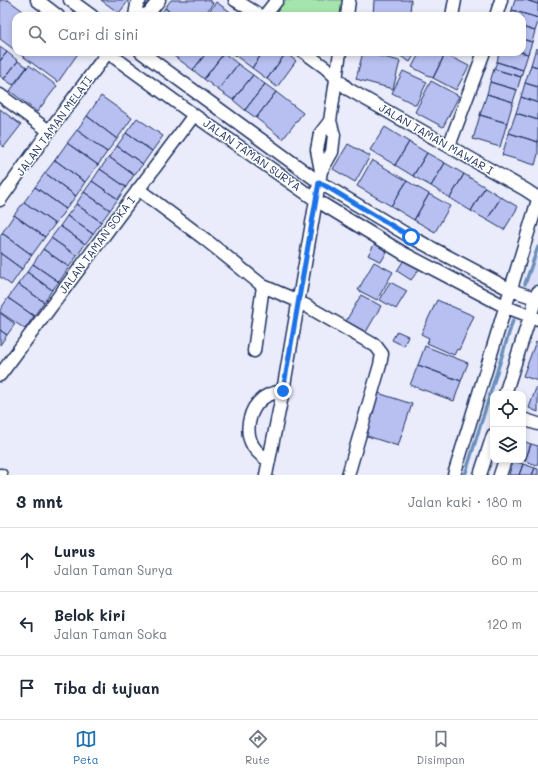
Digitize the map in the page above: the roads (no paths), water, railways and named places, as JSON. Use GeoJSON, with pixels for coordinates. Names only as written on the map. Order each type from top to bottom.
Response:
{"type":"FeatureCollection","features":[{"type":"Feature","properties":{"kind":"street"},"geometry":{"type":"LineString","coordinates":[[36,0],[52,12]]}},
{"type":"Feature","properties":{"kind":"street"},"geometry":{"type":"LineString","coordinates":[[70,0],[86,12]]}},
{"type":"Feature","properties":{"kind":"street"},"geometry":{"type":"LineString","coordinates":[[136,12],[137,4],[140,0]]}},
{"type":"Feature","properties":{"kind":"street"},"geometry":{"type":"LineString","coordinates":[[150,12],[159,0]]}},
{"type":"Feature","properties":{"kind":"street"},"geometry":{"type":"LineString","coordinates":[[235,0],[254,12]]}},
{"type":"Feature","properties":{"kind":"street"},"geometry":{"type":"LineString","coordinates":[[268,12],[277,0]]}},
{"type":"Feature","properties":{"kind":"street"},"geometry":{"type":"LineString","coordinates":[[348,12],[349,0]]}},
{"type":"Feature","properties":{"kind":"street"},"geometry":{"type":"LineString","coordinates":[[453,12],[455,0]]}},
{"type":"Feature","properties":{"kind":"street"},"geometry":{"type":"LineString","coordinates":[[498,12],[502,0]]}},
{"type":"Feature","properties":{"kind":"street","name":"JALAN TAMAN MELATI"},"geometry":{"type":"LineString","coordinates":[[0,200],[105,56]]}},
{"type":"Feature","properties":{"kind":"street","name":"JALAN TAMAN SURYA"},"geometry":{"type":"LineString","coordinates":[[113,56],[194,115],[316,200],[403,253],[506,307],[534,318]]}},
{"type":"Feature","properties":{"kind":"street","name":"JALAN TAMAN SURYA"},"geometry":{"type":"LineString","coordinates":[[147,56],[320,177],[411,237],[511,290],[537,296]]}},
{"type":"Feature","properties":{"kind":"street","name":"JALAN TAMAN MAWAR I"},"geometry":{"type":"LineString","coordinates":[[310,56],[326,68],[348,89],[526,190],[538,199]]}},
{"type":"Feature","properties":{"kind":"street"},"geometry":{"type":"LineString","coordinates":[[266,475],[283,391],[320,177],[317,150],[320,134],[330,121],[339,56]]}},
{"type":"Feature","properties":{"kind":"street"},"geometry":{"type":"LineString","coordinates":[[449,146],[479,56]]}},
{"type":"Feature","properties":{"kind":"street"},"geometry":{"type":"LineString","coordinates":[[0,95],[49,131]]}},
{"type":"Feature","properties":{"kind":"street","name":"JALAN TAMAN SOKA I"},"geometry":{"type":"LineString","coordinates":[[0,375],[194,115]]}},
{"type":"Feature","properties":{"kind":"street"},"geometry":{"type":"LineString","coordinates":[[138,189],[206,240],[263,286],[298,301],[376,346],[382,354],[348,475]]}},
{"type":"Feature","properties":{"kind":"street"},"geometry":{"type":"LineString","coordinates":[[454,475],[538,199]]}},
{"type":"Feature","properties":{"kind":"street"},"geometry":{"type":"LineString","coordinates":[[254,351],[263,286]]}},
{"type":"Feature","properties":{"kind":"street"},"geometry":{"type":"LineString","coordinates":[[507,391],[534,318],[537,296]]}},
{"type":"Feature","properties":{"kind":"street"},"geometry":{"type":"LineString","coordinates":[[269,461],[260,455],[253,446],[249,437],[248,426],[250,415],[263,398],[272,393],[283,391]]}},
{"type":"Feature","properties":{"kind":"street"},"geometry":{"type":"LineString","coordinates":[[526,420],[538,424]]}},
{"type":"Feature","properties":{"kind":"street"},"geometry":{"type":"LineString","coordinates":[[480,475],[490,444]]}},
{"type":"Feature","properties":{"kind":"street"},"geometry":{"type":"LineString","coordinates":[[500,475],[504,463]]}},
{"type":"Feature","properties":{"kind":"waterway"},"geometry":{"type":"LineString","coordinates":[[525,284],[538,247]]}},
{"type":"Feature","properties":{"kind":"waterway"},"geometry":{"type":"LineString","coordinates":[[465,475],[513,320]]}}]}
